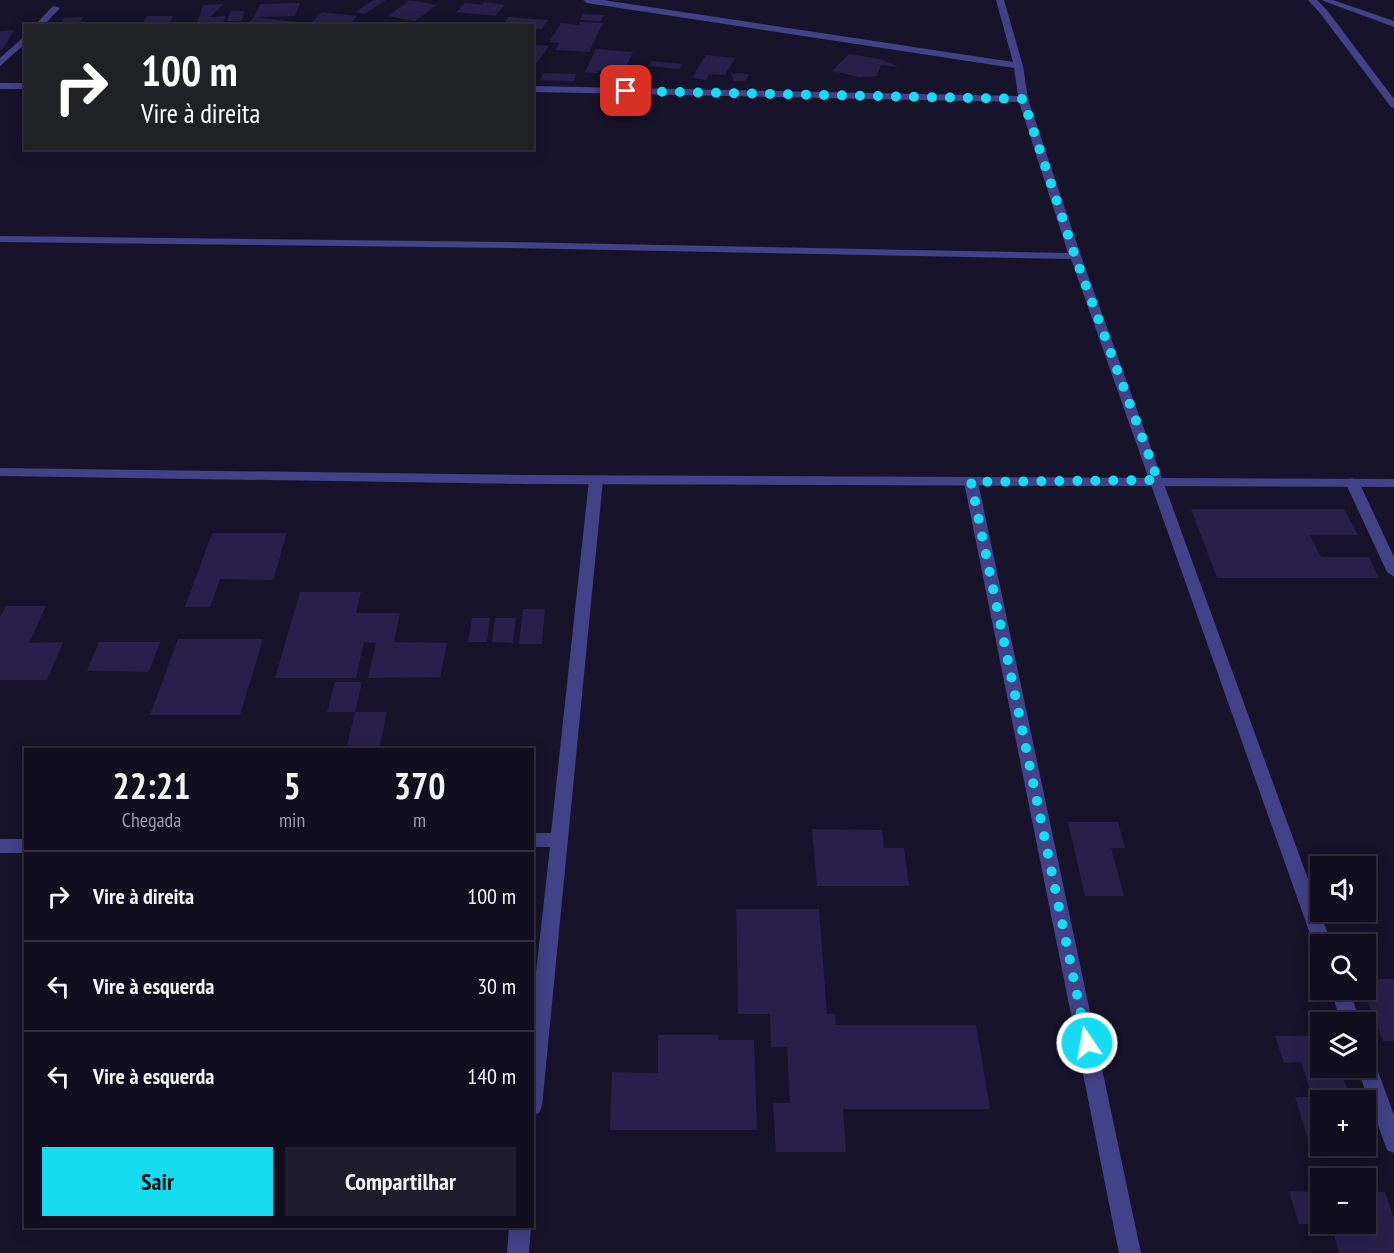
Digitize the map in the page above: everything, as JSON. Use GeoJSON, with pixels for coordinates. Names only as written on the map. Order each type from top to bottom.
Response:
{"type":"FeatureCollection","features":[{"type":"Feature","properties":{"kind":"street"},"geometry":{"type":"LineString","coordinates":[[587,0],[1018,66]]}},
{"type":"Feature","properties":{"kind":"street"},"geometry":{"type":"LineString","coordinates":[[1000,0],[1018,66],[1023,99],[1075,256],[1158,480],[1319,934]]}},
{"type":"Feature","properties":{"kind":"street"},"geometry":{"type":"LineString","coordinates":[[1312,0],[1323,11],[1394,105]]}},
{"type":"Feature","properties":{"kind":"street"},"geometry":{"type":"LineString","coordinates":[[1325,0],[1394,24]]}},
{"type":"Feature","properties":{"kind":"street"},"geometry":{"type":"LineString","coordinates":[[40,24],[56,8]]}},
{"type":"Feature","properties":{"kind":"street"},"geometry":{"type":"LineString","coordinates":[[0,63],[24,40]]}},
{"type":"Feature","properties":{"kind":"street"},"geometry":{"type":"LineString","coordinates":[[0,86],[24,86]]}},
{"type":"Feature","properties":{"kind":"street"},"geometry":{"type":"LineString","coordinates":[[534,89],[1023,99]]}},
{"type":"Feature","properties":{"kind":"street"},"geometry":{"type":"LineString","coordinates":[[0,239],[511,245],[1075,256]]}},
{"type":"Feature","properties":{"kind":"street"},"geometry":{"type":"LineString","coordinates":[[0,472],[596,480],[971,482],[1158,480],[1394,483]]}},
{"type":"Feature","properties":{"kind":"street"},"geometry":{"type":"LineString","coordinates":[[534,1086],[596,480]]}},
{"type":"Feature","properties":{"kind":"street"},"geometry":{"type":"LineString","coordinates":[[971,482],[1130,1253]]}},
{"type":"Feature","properties":{"kind":"street"},"geometry":{"type":"LineString","coordinates":[[1352,482],[1394,572]]}},
{"type":"Feature","properties":{"kind":"street"},"geometry":{"type":"LineString","coordinates":[[534,840],[559,840]]}},
{"type":"Feature","properties":{"kind":"street"},"geometry":{"type":"LineString","coordinates":[[0,846],[24,846]]}},
{"type":"Feature","properties":{"kind":"street"},"geometry":{"type":"LineString","coordinates":[[1371,1078],[1394,1143]]}},
{"type":"Feature","properties":{"kind":"street"},"geometry":{"type":"LineString","coordinates":[[518,1253],[520,1228]]}},
{"type":"Feature","properties":{"kind":"building"},"geometry":{"type":"Polygon","coordinates":[[[373,0],[386,0],[364,14],[355,12],[373,0]]]}},
{"type":"Feature","properties":{"kind":"building"},"geometry":{"type":"Polygon","coordinates":[[[410,0],[437,5],[415,21],[388,16],[410,0]]]}},
{"type":"Feature","properties":{"kind":"building"},"geometry":{"type":"Polygon","coordinates":[[[485,2],[505,5],[495,16],[456,12],[465,3],[482,5],[485,2]]]}},
{"type":"Feature","properties":{"kind":"building"},"geometry":{"type":"Polygon","coordinates":[[[300,3],[295,16],[254,17],[260,4],[300,3]]]}},
{"type":"Feature","properties":{"kind":"building"},"geometry":{"type":"Polygon","coordinates":[[[224,4],[210,17],[226,16],[223,24],[197,24],[203,5],[224,4]]]}},
{"type":"Feature","properties":{"kind":"building"},"geometry":{"type":"Polygon","coordinates":[[[231,11],[245,11],[241,21],[227,21],[231,11]]]}},
{"type":"Feature","properties":{"kind":"building"},"geometry":{"type":"Polygon","coordinates":[[[322,12],[357,16],[350,24],[311,23],[322,12]]]}},
{"type":"Feature","properties":{"kind":"building"},"geometry":{"type":"Polygon","coordinates":[[[583,14],[604,15],[601,21],[580,20],[583,14]]]}},
{"type":"Feature","properties":{"kind":"building"},"geometry":{"type":"Polygon","coordinates":[[[147,16],[173,16],[168,24],[142,24],[147,16]]]}},
{"type":"Feature","properties":{"kind":"building"},"geometry":{"type":"Polygon","coordinates":[[[83,17],[78,24],[60,24],[64,18],[83,17]]]}},
{"type":"Feature","properties":{"kind":"building"},"geometry":{"type":"Polygon","coordinates":[[[254,17],[296,22],[294,24],[248,24],[254,17]]]}},
{"type":"Feature","properties":{"kind":"building"},"geometry":{"type":"Polygon","coordinates":[[[508,17],[548,20],[542,29],[534,28],[534,24],[504,24],[508,17]]]}},
{"type":"Feature","properties":{"kind":"building"},"geometry":{"type":"Polygon","coordinates":[[[580,22],[603,23],[589,52],[556,50],[559,43],[549,42],[561,23],[579,25],[580,22]]]}},
{"type":"Feature","properties":{"kind":"building"},"geometry":{"type":"Polygon","coordinates":[[[14,30],[2,50],[0,50],[0,31],[14,30]]]}},
{"type":"Feature","properties":{"kind":"building"},"geometry":{"type":"Polygon","coordinates":[[[534,44],[549,46],[537,63],[534,63],[534,44]]]}},
{"type":"Feature","properties":{"kind":"building"},"geometry":{"type":"Polygon","coordinates":[[[596,49],[633,52],[625,69],[604,67],[597,73],[585,72],[596,49]]]}},
{"type":"Feature","properties":{"kind":"building"},"geometry":{"type":"Polygon","coordinates":[[[849,54],[880,59],[899,67],[881,65],[877,76],[859,77],[832,71],[849,54]]]}},
{"type":"Feature","properties":{"kind":"building"},"geometry":{"type":"Polygon","coordinates":[[[706,55],[735,58],[725,75],[709,74],[706,80],[692,78],[706,55]]]}},
{"type":"Feature","properties":{"kind":"building"},"geometry":{"type":"Polygon","coordinates":[[[652,61],[682,64],[679,69],[649,66],[652,61]]]}},
{"type":"Feature","properties":{"kind":"building"},"geometry":{"type":"Polygon","coordinates":[[[543,73],[576,74],[574,81],[540,80],[543,73]]]}},
{"type":"Feature","properties":{"kind":"building"},"geometry":{"type":"Polygon","coordinates":[[[731,74],[749,75],[745,81],[734,81],[731,74]]]}},
{"type":"Feature","properties":{"kind":"building"},"geometry":{"type":"Polygon","coordinates":[[[1191,509],[1344,509],[1358,535],[1310,535],[1321,557],[1369,557],[1379,578],[1217,578],[1191,509]]]}},
{"type":"Feature","properties":{"kind":"building"},"geometry":{"type":"Polygon","coordinates":[[[212,533],[287,533],[273,580],[220,579],[210,607],[185,607],[212,533]]]}},
{"type":"Feature","properties":{"kind":"building"},"geometry":{"type":"Polygon","coordinates":[[[300,592],[361,592],[356,613],[400,613],[394,642],[447,643],[440,677],[368,678],[376,643],[364,642],[356,678],[275,678],[300,592]]]}},
{"type":"Feature","properties":{"kind":"building"},"geometry":{"type":"Polygon","coordinates":[[[6,606],[46,606],[29,643],[63,642],[47,680],[0,680],[0,617],[6,606]]]}},
{"type":"Feature","properties":{"kind":"building"},"geometry":{"type":"Polygon","coordinates":[[[523,609],[545,609],[542,644],[519,644],[523,609]]]}},
{"type":"Feature","properties":{"kind":"building"},"geometry":{"type":"Polygon","coordinates":[[[472,618],[490,618],[487,642],[468,642],[472,618]]]}},
{"type":"Feature","properties":{"kind":"building"},"geometry":{"type":"Polygon","coordinates":[[[495,618],[516,618],[513,643],[492,642],[495,618]]]}},
{"type":"Feature","properties":{"kind":"building"},"geometry":{"type":"Polygon","coordinates":[[[178,639],[263,639],[240,715],[150,715],[178,639]]]}},
{"type":"Feature","properties":{"kind":"building"},"geometry":{"type":"Polygon","coordinates":[[[99,642],[160,642],[149,672],[87,671],[99,642]]]}},
{"type":"Feature","properties":{"kind":"building"},"geometry":{"type":"Polygon","coordinates":[[[335,682],[362,682],[355,712],[327,712],[335,682]]]}},
{"type":"Feature","properties":{"kind":"building"},"geometry":{"type":"Polygon","coordinates":[[[355,712],[387,712],[379,748],[346,748],[355,712]]]}},
{"type":"Feature","properties":{"kind":"building"},"geometry":{"type":"Polygon","coordinates":[[[1068,822],[1118,822],[1125,848],[1111,848],[1124,896],[1085,896],[1068,822]]]}},
{"type":"Feature","properties":{"kind":"building"},"geometry":{"type":"Polygon","coordinates":[[[812,829],[882,830],[884,848],[904,848],[909,886],[817,886],[812,829]]]}},
{"type":"Feature","properties":{"kind":"building"},"geometry":{"type":"Polygon","coordinates":[[[736,909],[819,909],[827,1014],[835,1014],[836,1025],[976,1025],[990,1109],[843,1109],[846,1152],[776,1152],[773,1103],[790,1103],[787,1047],[771,1047],[770,1014],[738,1014],[736,909]]]}},
{"type":"Feature","properties":{"kind":"building"},"geometry":{"type":"Polygon","coordinates":[[[1376,979],[1394,979],[1394,1041],[1383,1041],[1376,1023],[1376,1012],[1372,1012],[1367,1000],[1376,1000],[1376,979]]]}},
{"type":"Feature","properties":{"kind":"building"},"geometry":{"type":"Polygon","coordinates":[[[658,1035],[719,1035],[718,1040],[754,1040],[757,1130],[610,1130],[612,1072],[658,1073],[658,1035]]]}},
{"type":"Feature","properties":{"kind":"building"},"geometry":{"type":"Polygon","coordinates":[[[1275,1036],[1310,1036],[1310,1078],[1343,1078],[1347,1090],[1310,1091],[1301,1062],[1284,1063],[1275,1036]]]}},
{"type":"Feature","properties":{"kind":"building"},"geometry":{"type":"Polygon","coordinates":[[[1295,1097],[1310,1097],[1310,1145],[1295,1097]]]}},
{"type":"Feature","properties":{"kind":"building"},"geometry":{"type":"Polygon","coordinates":[[[1289,1191],[1310,1192],[1310,1224],[1299,1224],[1289,1191]]]}},
{"type":"Feature","properties":{"kind":"building"},"geometry":{"type":"Polygon","coordinates":[[[1376,1192],[1385,1192],[1394,1218],[1394,1253],[1339,1253],[1334,1234],[1376,1234],[1376,1192]]]}},
{"type":"Feature","properties":{"kind":"route"},"geometry":{"type":"LineString","coordinates":[[626,91],[1023,99],[1075,256],[1158,480],[971,482],[1087,1043]]}}]}
